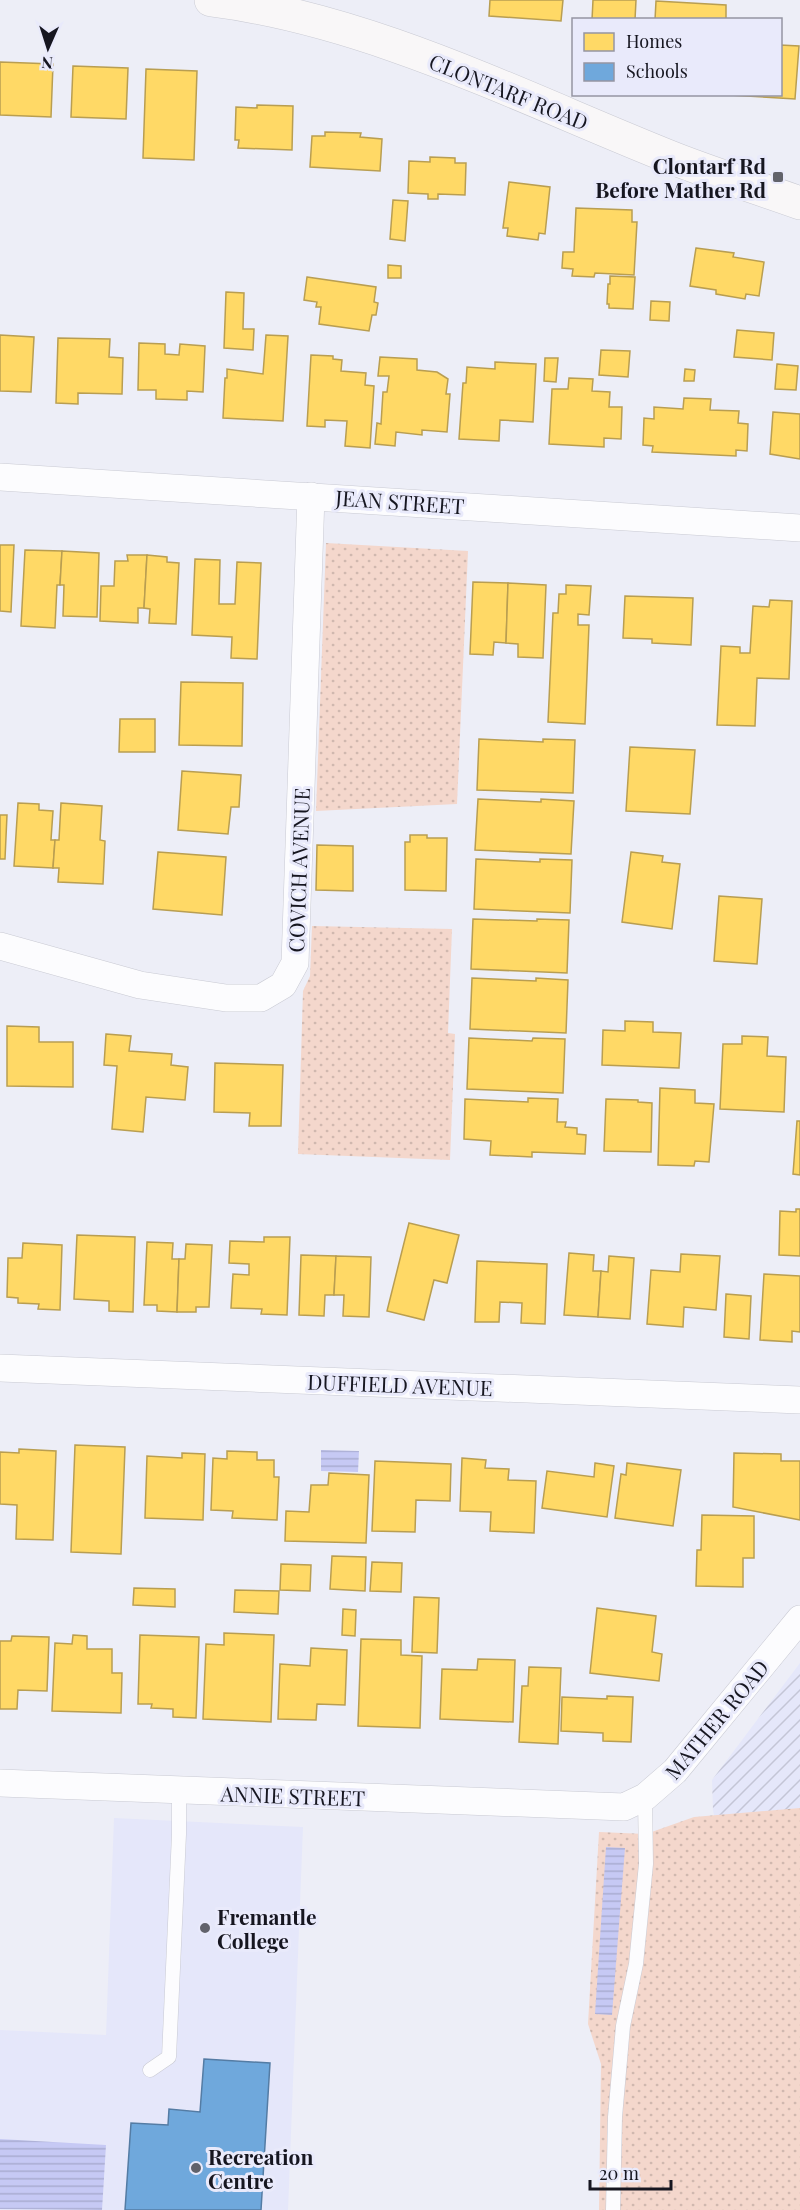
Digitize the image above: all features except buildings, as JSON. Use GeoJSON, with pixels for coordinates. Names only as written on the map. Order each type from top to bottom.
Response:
{"type":"FeatureCollection","features":[{"type":"Feature","properties":{"kind":"street","name":"CLONTARF ROAD"},"geometry":{"type":"LineString","coordinates":[[211,0],[310,20],[368,38],[487,80],[676,160],[800,203]]}},
{"type":"Feature","properties":{"kind":"street","name":"JEAN STREET"},"geometry":{"type":"LineString","coordinates":[[0,477],[800,528]]}},
{"type":"Feature","properties":{"kind":"street","name":"COVICH AVENUE"},"geometry":{"type":"LineString","coordinates":[[0,946],[140,985],[226,998],[261,998],[283,985],[295,963],[311,496]]}},
{"type":"Feature","properties":{"kind":"street","name":"DUFFIELD AVENUE"},"geometry":{"type":"LineString","coordinates":[[0,1368],[800,1400]]}},
{"type":"Feature","properties":{"kind":"street","name":"MATHER ROAD"},"geometry":{"type":"LineString","coordinates":[[585,1806],[624,1807],[645,1797],[675,1771],[800,1619]]}},
{"type":"Feature","properties":{"kind":"street","name":"ANNIE STREET"},"geometry":{"type":"LineString","coordinates":[[0,1783],[585,1806]]}},
{"type":"Feature","properties":{"kind":"lane"},"geometry":{"type":"LineString","coordinates":[[150,2070],[169,2057],[179,1791]]}},
{"type":"Feature","properties":{"kind":"lane"},"geometry":{"type":"LineString","coordinates":[[613,2210],[615,2117],[623,2026],[636,1964],[646,1864],[645,1797]]}},
{"type":"Feature","properties":{"kind":"shaded area"},"geometry":{"type":"Polygon","coordinates":[[[326,543],[468,551],[457,804],[316,811],[326,543]]]}},
{"type":"Feature","properties":{"kind":"shaded area"},"geometry":{"type":"Polygon","coordinates":[[[312,926],[452,929],[448,1033],[455,1034],[450,1160],[298,1154],[303,991],[310,976],[312,926]]]}},
{"type":"Feature","properties":{"kind":"shaded area"},"geometry":{"type":"Polygon","coordinates":[[[800,1663],[800,1876],[727,1884],[713,1810],[712,1780],[800,1663]]]}},
{"type":"Feature","properties":{"kind":"shaded area"},"geometry":{"type":"Polygon","coordinates":[[[800,1808],[800,2210],[599,2210],[601,2064],[588,2024],[599,1832],[646,1834],[694,1817],[800,1808]]]}},
{"type":"Feature","properties":{"kind":"shaded area","name":"Fremantle College"},"geometry":{"type":"Polygon","coordinates":[[[114,1818],[303,1827],[288,2210],[0,2210],[0,2030],[106,2035],[114,1818]]]}},
{"type":"Feature","properties":{"kind":"water"},"geometry":{"type":"Polygon","coordinates":[[[321,1450],[359,1451],[358,1472],[321,1471],[321,1450]]]}},
{"type":"Feature","properties":{"kind":"water"},"geometry":{"type":"Polygon","coordinates":[[[606,1847],[625,1848],[612,2015],[595,2014],[606,1847]]]}},
{"type":"Feature","properties":{"kind":"water"},"geometry":{"type":"Polygon","coordinates":[[[0,2139],[106,2145],[102,2210],[0,2209],[0,2139]]]}},
{"type":"Feature","properties":{"kind":"place","name":"Clontarf Rd Before Mather Rd"},"geometry":{"type":"Point","coordinates":[778,177]}},
{"type":"Feature","properties":{"kind":"place","name":"Fremantle College"},"geometry":{"type":"Point","coordinates":[205,1928]}},
{"type":"Feature","properties":{"kind":"place","name":"Recreation Centre"},"geometry":{"type":"Point","coordinates":[196,2168]}}]}
